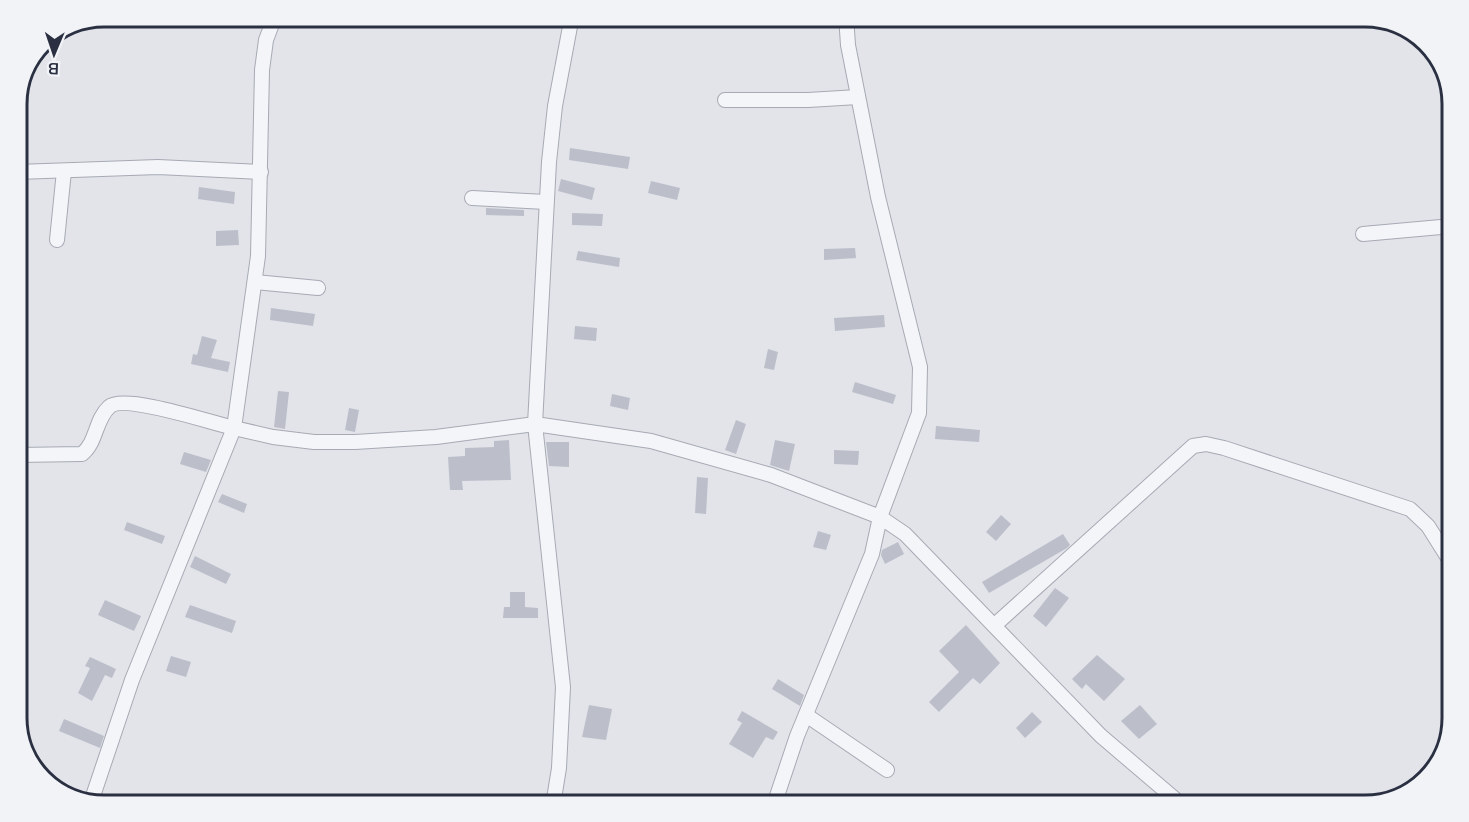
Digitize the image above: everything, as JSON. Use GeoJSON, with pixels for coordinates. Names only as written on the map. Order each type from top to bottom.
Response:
{"type":"FeatureCollection","features":[{"type":"Feature","properties":{"kind":"street"},"geometry":{"type":"LineString","coordinates":[[94,794],[132,680],[234,428],[260,232],[262,70],[266,39],[271,27]]}},
{"type":"Feature","properties":{"kind":"street"},"geometry":{"type":"LineString","coordinates":[[555,795],[559,768],[563,687],[535,424],[546,202],[555,106],[570,27]]}},
{"type":"Feature","properties":{"kind":"street"},"geometry":{"type":"LineString","coordinates":[[778,795],[806,715],[872,554],[880,518],[919,414],[920,367],[878,197],[848,45],[847,27]]}},
{"type":"Feature","properties":{"kind":"street"},"geometry":{"type":"LineString","coordinates":[[725,100],[808,100],[858,97]]}},
{"type":"Feature","properties":{"kind":"street"},"geometry":{"type":"LineString","coordinates":[[27,172],[158,167],[261,172]]}},
{"type":"Feature","properties":{"kind":"street"},"geometry":{"type":"LineString","coordinates":[[57,240],[64,171]]}},
{"type":"Feature","properties":{"kind":"street"},"geometry":{"type":"LineString","coordinates":[[472,198],[546,202]]}},
{"type":"Feature","properties":{"kind":"street"},"geometry":{"type":"LineString","coordinates":[[1363,234],[1442,227]]}},
{"type":"Feature","properties":{"kind":"street"},"geometry":{"type":"LineString","coordinates":[[255,282],[318,288]]}},
{"type":"Feature","properties":{"kind":"street"},"geometry":{"type":"LineString","coordinates":[[27,455],[82,454],[93,442],[104,414],[110,406],[118,402],[147,406],[283,438],[355,442],[435,437],[535,424],[651,441],[771,475],[880,518],[905,534],[996,624],[1101,736],[1169,795]]}},
{"type":"Feature","properties":{"kind":"street"},"geometry":{"type":"LineString","coordinates":[[996,624],[1151,483],[1193,447],[1201,444],[1224,448],[1410,509],[1428,526],[1442,548]]}},
{"type":"Feature","properties":{"kind":"street"},"geometry":{"type":"LineString","coordinates":[[806,715],[886,770]]}},
{"type":"Feature","properties":{"kind":"building"},"geometry":{"type":"Polygon","coordinates":[[[570,148],[630,157],[628,169],[569,160],[570,148]]]}},
{"type":"Feature","properties":{"kind":"building"},"geometry":{"type":"Polygon","coordinates":[[[561,179],[595,188],[592,200],[558,191],[561,179]]]}},
{"type":"Feature","properties":{"kind":"building"},"geometry":{"type":"Polygon","coordinates":[[[651,181],[680,188],[677,200],[648,193],[651,181]]]}},
{"type":"Feature","properties":{"kind":"building"},"geometry":{"type":"Polygon","coordinates":[[[199,187],[235,192],[234,204],[198,199],[199,187]]]}},
{"type":"Feature","properties":{"kind":"building"},"geometry":{"type":"Polygon","coordinates":[[[486,208],[524,210],[524,216],[486,215],[486,208]]]}},
{"type":"Feature","properties":{"kind":"building"},"geometry":{"type":"Polygon","coordinates":[[[572,213],[603,214],[602,226],[572,225],[572,213]]]}},
{"type":"Feature","properties":{"kind":"building"},"geometry":{"type":"Polygon","coordinates":[[[238,230],[239,245],[216,246],[216,231],[238,230]]]}},
{"type":"Feature","properties":{"kind":"building"},"geometry":{"type":"Polygon","coordinates":[[[855,248],[856,258],[824,260],[824,249],[855,248]]]}},
{"type":"Feature","properties":{"kind":"building"},"geometry":{"type":"Polygon","coordinates":[[[578,251],[620,258],[619,267],[576,260],[578,251]]]}},
{"type":"Feature","properties":{"kind":"building"},"geometry":{"type":"Polygon","coordinates":[[[271,308],[315,314],[313,326],[270,320],[271,308]]]}},
{"type":"Feature","properties":{"kind":"building"},"geometry":{"type":"Polygon","coordinates":[[[884,315],[885,327],[835,331],[834,318],[884,315]]]}},
{"type":"Feature","properties":{"kind":"building"},"geometry":{"type":"Polygon","coordinates":[[[575,326],[597,328],[596,341],[574,339],[575,326]]]}},
{"type":"Feature","properties":{"kind":"building"},"geometry":{"type":"Polygon","coordinates":[[[202,336],[217,340],[211,358],[230,362],[228,372],[191,364],[193,354],[197,355],[202,336]]]}},
{"type":"Feature","properties":{"kind":"building"},"geometry":{"type":"Polygon","coordinates":[[[768,349],[778,352],[774,370],[764,368],[768,349]]]}},
{"type":"Feature","properties":{"kind":"building"},"geometry":{"type":"Polygon","coordinates":[[[855,382],[896,395],[893,404],[852,392],[855,382]]]}},
{"type":"Feature","properties":{"kind":"building"},"geometry":{"type":"Polygon","coordinates":[[[278,391],[289,392],[285,429],[274,427],[278,391]]]}},
{"type":"Feature","properties":{"kind":"building"},"geometry":{"type":"Polygon","coordinates":[[[612,394],[630,398],[628,410],[610,406],[612,394]]]}},
{"type":"Feature","properties":{"kind":"building"},"geometry":{"type":"Polygon","coordinates":[[[349,408],[359,410],[355,432],[345,430],[349,408]]]}},
{"type":"Feature","properties":{"kind":"building"},"geometry":{"type":"Polygon","coordinates":[[[736,420],[746,424],[736,454],[725,450],[736,420]]]}},
{"type":"Feature","properties":{"kind":"building"},"geometry":{"type":"Polygon","coordinates":[[[936,426],[980,430],[979,442],[935,439],[936,426]]]}},
{"type":"Feature","properties":{"kind":"building"},"geometry":{"type":"Polygon","coordinates":[[[509,440],[511,480],[462,481],[463,490],[450,490],[448,457],[465,456],[465,448],[494,447],[494,441],[509,440]]]}},
{"type":"Feature","properties":{"kind":"building"},"geometry":{"type":"Polygon","coordinates":[[[775,440],[795,444],[789,471],[770,465],[775,440]]]}},
{"type":"Feature","properties":{"kind":"building"},"geometry":{"type":"Polygon","coordinates":[[[546,442],[569,442],[569,467],[549,466],[546,442]]]}},
{"type":"Feature","properties":{"kind":"building"},"geometry":{"type":"Polygon","coordinates":[[[834,450],[859,451],[858,465],[834,464],[834,450]]]}},
{"type":"Feature","properties":{"kind":"building"},"geometry":{"type":"Polygon","coordinates":[[[184,452],[211,460],[206,472],[180,464],[184,452]]]}},
{"type":"Feature","properties":{"kind":"building"},"geometry":{"type":"Polygon","coordinates":[[[697,477],[708,478],[706,514],[695,513],[697,477]]]}},
{"type":"Feature","properties":{"kind":"building"},"geometry":{"type":"Polygon","coordinates":[[[222,494],[247,504],[244,513],[218,502],[222,494]]]}},
{"type":"Feature","properties":{"kind":"building"},"geometry":{"type":"Polygon","coordinates":[[[1001,515],[1011,524],[996,541],[986,532],[1001,515]]]}},
{"type":"Feature","properties":{"kind":"building"},"geometry":{"type":"Polygon","coordinates":[[[127,522],[165,536],[162,544],[124,530],[127,522]]]}},
{"type":"Feature","properties":{"kind":"building"},"geometry":{"type":"Polygon","coordinates":[[[818,531],[831,535],[826,550],[813,547],[818,531]]]}},
{"type":"Feature","properties":{"kind":"building"},"geometry":{"type":"Polygon","coordinates":[[[1063,534],[1070,545],[1067,548],[989,593],[982,582],[1063,534]]]}},
{"type":"Feature","properties":{"kind":"building"},"geometry":{"type":"Polygon","coordinates":[[[898,542],[904,554],[885,564],[881,555],[882,550],[898,542]]]}},
{"type":"Feature","properties":{"kind":"building"},"geometry":{"type":"Polygon","coordinates":[[[195,556],[231,574],[226,584],[190,567],[195,556]]]}},
{"type":"Feature","properties":{"kind":"building"},"geometry":{"type":"Polygon","coordinates":[[[1055,588],[1069,598],[1046,627],[1033,616],[1055,588]]]}},
{"type":"Feature","properties":{"kind":"building"},"geometry":{"type":"Polygon","coordinates":[[[510,592],[525,592],[525,607],[538,608],[538,618],[503,618],[504,607],[510,607],[510,592]]]}},
{"type":"Feature","properties":{"kind":"building"},"geometry":{"type":"Polygon","coordinates":[[[105,600],[141,616],[134,631],[98,615],[105,600]]]}},
{"type":"Feature","properties":{"kind":"building"},"geometry":{"type":"Polygon","coordinates":[[[190,605],[236,621],[232,633],[185,617],[190,605]]]}},
{"type":"Feature","properties":{"kind":"building"},"geometry":{"type":"Polygon","coordinates":[[[966,625],[1000,663],[980,684],[973,678],[939,712],[929,702],[959,672],[939,651],[966,625]]]}},
{"type":"Feature","properties":{"kind":"building"},"geometry":{"type":"Polygon","coordinates":[[[1097,655],[1125,679],[1104,701],[1086,684],[1082,689],[1072,679],[1097,655]]]}},
{"type":"Feature","properties":{"kind":"building"},"geometry":{"type":"Polygon","coordinates":[[[171,656],[191,662],[186,677],[166,671],[171,656]]]}},
{"type":"Feature","properties":{"kind":"building"},"geometry":{"type":"Polygon","coordinates":[[[90,657],[116,669],[112,678],[105,675],[92,701],[78,693],[90,668],[85,666],[90,657]]]}},
{"type":"Feature","properties":{"kind":"building"},"geometry":{"type":"Polygon","coordinates":[[[778,679],[804,695],[800,706],[772,689],[778,679]]]}},
{"type":"Feature","properties":{"kind":"building"},"geometry":{"type":"Polygon","coordinates":[[[589,705],[612,709],[606,740],[582,737],[589,705]]]}},
{"type":"Feature","properties":{"kind":"building"},"geometry":{"type":"Polygon","coordinates":[[[1140,705],[1157,724],[1139,739],[1121,721],[1140,705]]]}},
{"type":"Feature","properties":{"kind":"building"},"geometry":{"type":"Polygon","coordinates":[[[742,711],[778,732],[773,740],[766,737],[753,758],[729,744],[742,723],[737,720],[742,711]]]}},
{"type":"Feature","properties":{"kind":"building"},"geometry":{"type":"Polygon","coordinates":[[[1032,712],[1042,722],[1025,738],[1016,728],[1032,712]]]}},
{"type":"Feature","properties":{"kind":"building"},"geometry":{"type":"Polygon","coordinates":[[[64,719],[104,736],[100,748],[59,731],[64,719]]]}}]}
